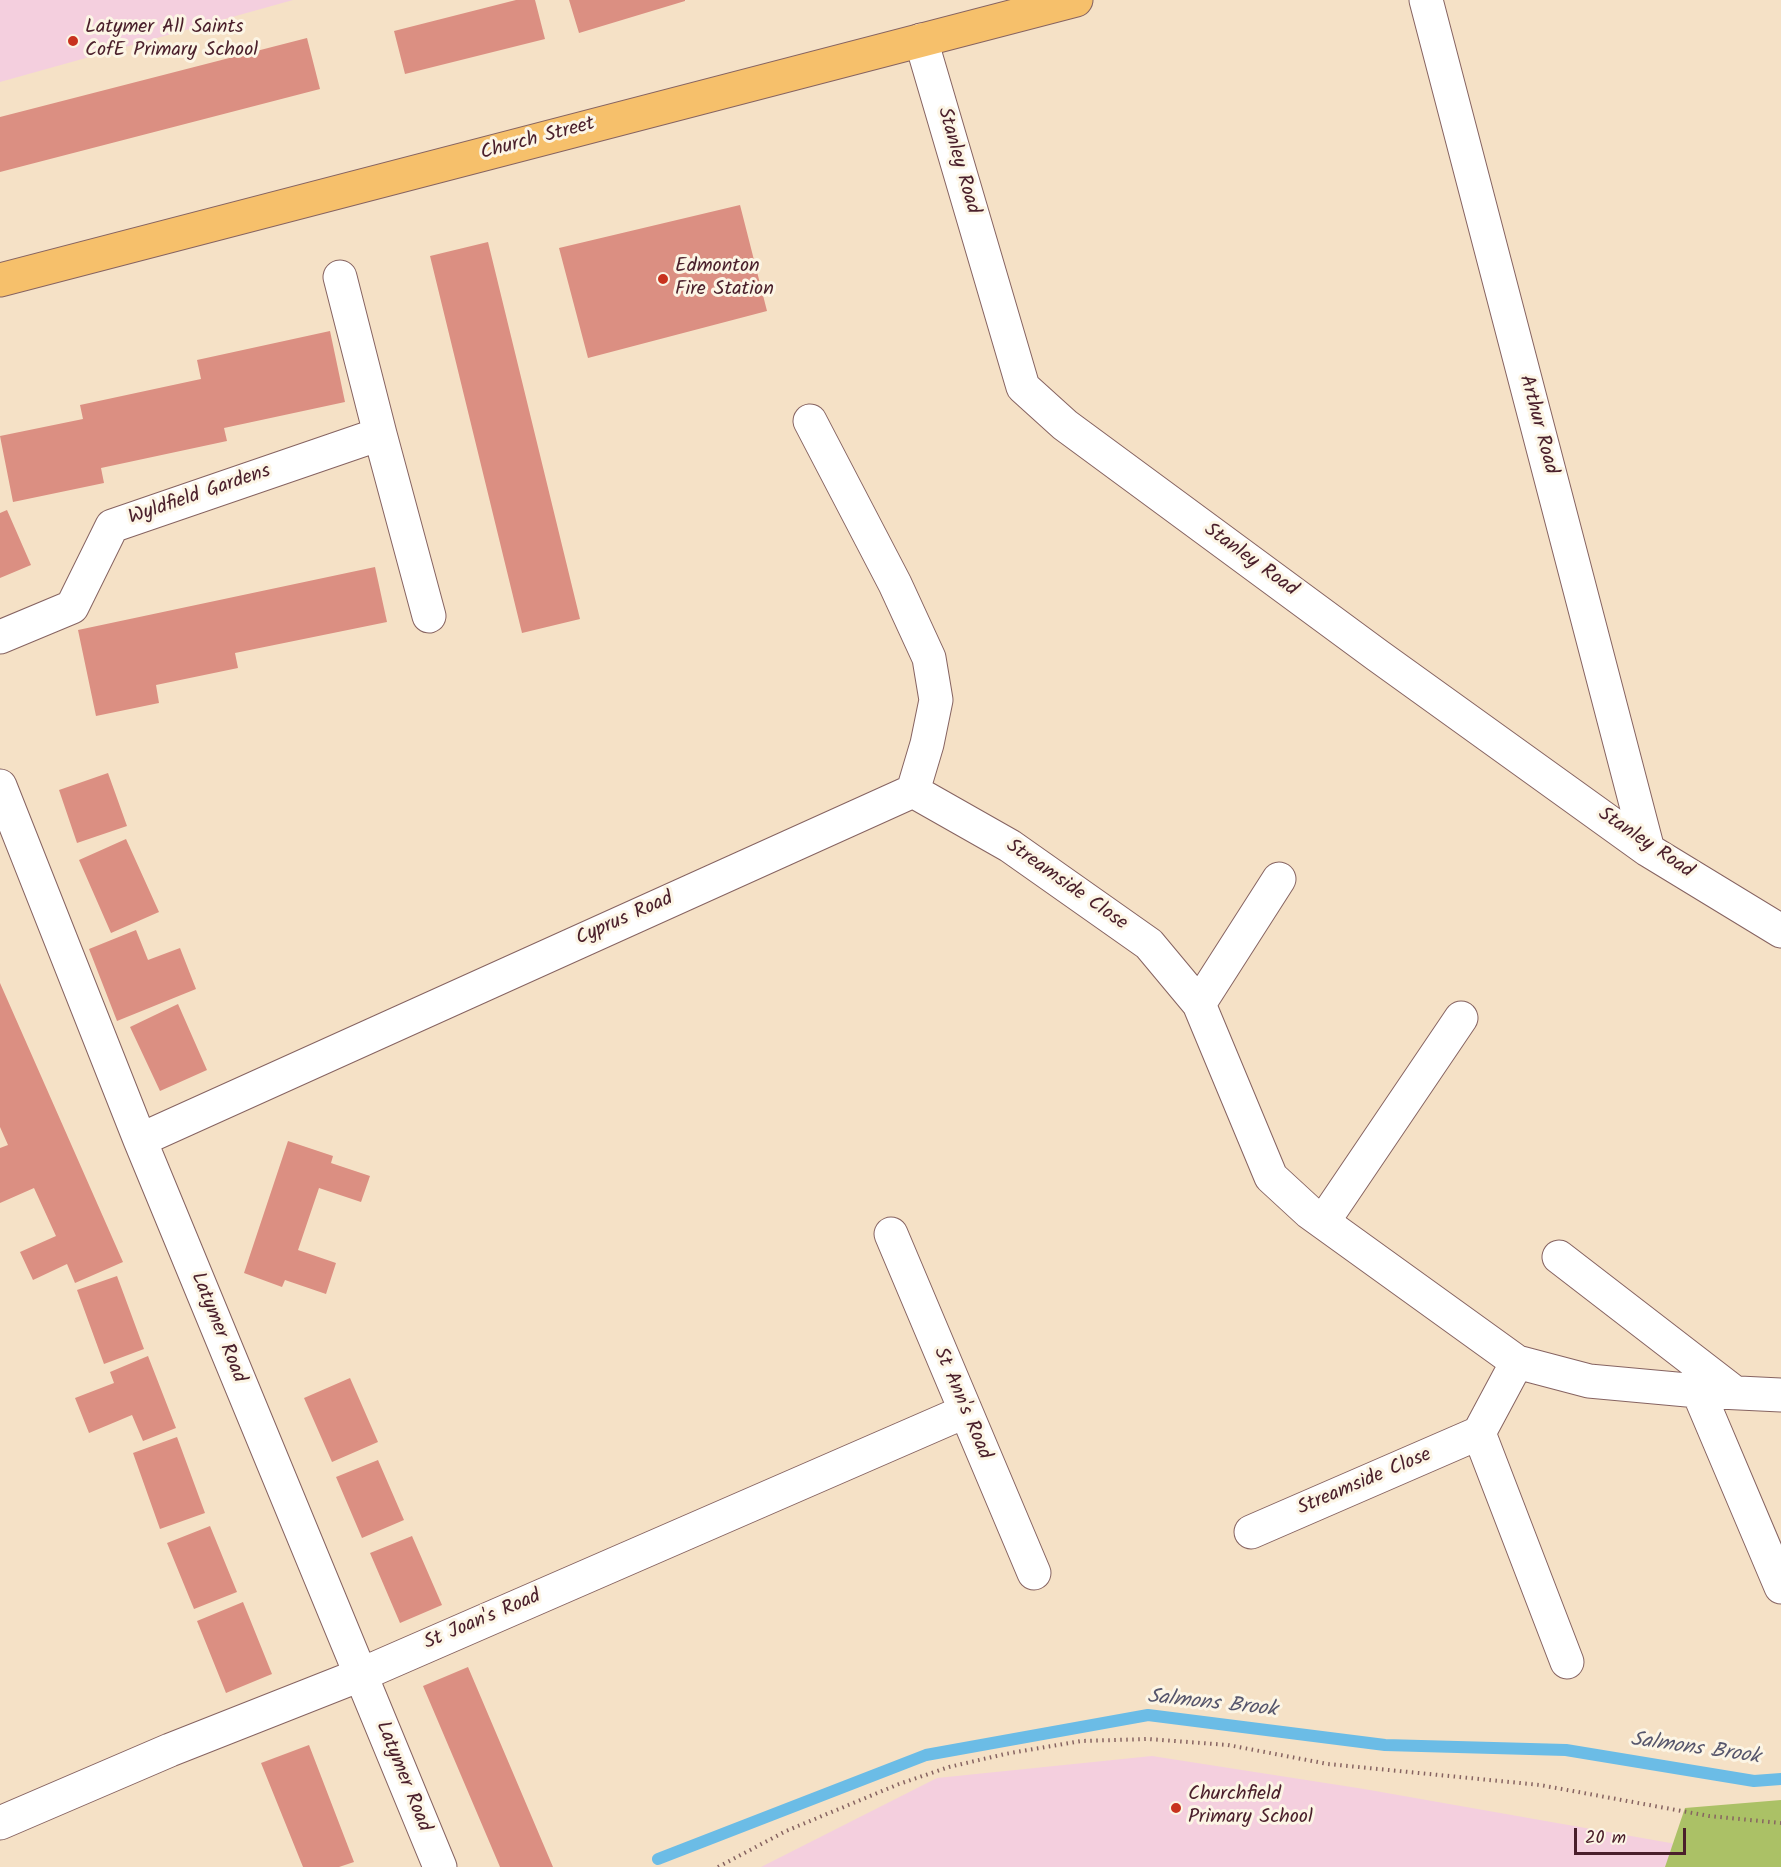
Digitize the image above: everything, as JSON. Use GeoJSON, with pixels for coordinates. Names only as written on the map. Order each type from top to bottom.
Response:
{"type":"FeatureCollection","features":[{"type":"Feature","properties":{"kind":"main road","name":"Church Street"},"geometry":{"type":"LineString","coordinates":[[0,280],[1076,0]]}},
{"type":"Feature","properties":{"kind":"street","name":"Arthur Road"},"geometry":{"type":"LineString","coordinates":[[1426,0],[1648,849]]}},
{"type":"Feature","properties":{"kind":"street","name":"Stanley Road"},"geometry":{"type":"LineString","coordinates":[[921,40],[1023,387],[1065,425],[1377,655],[1648,849],[1781,932]]}},
{"type":"Feature","properties":{"kind":"street"},"geometry":{"type":"LineString","coordinates":[[340,277],[429,616]]}},
{"type":"Feature","properties":{"kind":"street"},"geometry":{"type":"LineString","coordinates":[[810,421],[895,584],[929,658],[936,700],[927,744],[913,791]]}},
{"type":"Feature","properties":{"kind":"street","name":"Wyldfield Gardens"},"geometry":{"type":"LineString","coordinates":[[0,637],[72,607],[112,526],[380,434]]}},
{"type":"Feature","properties":{"kind":"street","name":"Latymer Road"},"geometry":{"type":"LineString","coordinates":[[0,786],[140,1140],[440,1867]]}},
{"type":"Feature","properties":{"kind":"street","name":"Streamside Close"},"geometry":{"type":"LineString","coordinates":[[913,791],[1010,846],[1149,944],[1199,1004],[1271,1176],[1309,1212],[1518,1362],[1589,1381],[1698,1391],[1781,1395]]}},
{"type":"Feature","properties":{"kind":"street","name":"Cyprus Road"},"geometry":{"type":"LineString","coordinates":[[140,1140],[913,791]]}},
{"type":"Feature","properties":{"kind":"street"},"geometry":{"type":"LineString","coordinates":[[1199,1004],[1279,879]]}},
{"type":"Feature","properties":{"kind":"street"},"geometry":{"type":"LineString","coordinates":[[1323,1222],[1461,1018]]}},
{"type":"Feature","properties":{"kind":"street","name":"St Ann's Road"},"geometry":{"type":"LineString","coordinates":[[891,1234],[964,1412],[1034,1573]]}},
{"type":"Feature","properties":{"kind":"street"},"geometry":{"type":"LineString","coordinates":[[1559,1257],[1734,1392]]}},
{"type":"Feature","properties":{"kind":"street"},"geometry":{"type":"LineString","coordinates":[[1518,1362],[1479,1433],[1567,1662]]}},
{"type":"Feature","properties":{"kind":"street"},"geometry":{"type":"LineString","coordinates":[[1698,1391],[1781,1587]]}},
{"type":"Feature","properties":{"kind":"street","name":"St Joan's Road"},"geometry":{"type":"LineString","coordinates":[[0,1823],[170,1750],[360,1675],[964,1412]]}},
{"type":"Feature","properties":{"kind":"street","name":"Streamside Close"},"geometry":{"type":"LineString","coordinates":[[1251,1532],[1479,1433]]}},
{"type":"Feature","properties":{"kind":"path"},"geometry":{"type":"LineString","coordinates":[[718,1867],[786,1831],[949,1767],[1005,1754],[1081,1741],[1148,1739],[1228,1745],[1328,1764],[1540,1785],[1709,1816],[1781,1823]]}},
{"type":"Feature","properties":{"kind":"shaded area","name":"Latymer All Saints CofE Primary School"},"geometry":{"type":"Polygon","coordinates":[[[0,0],[293,0],[0,82],[0,0]]]}},
{"type":"Feature","properties":{"kind":"shaded area","name":"Churchfield Primary School"},"geometry":{"type":"Polygon","coordinates":[[[1152,1756],[1364,1789],[1750,1857],[1748,1867],[761,1867],[937,1778],[1152,1756]]]}},
{"type":"Feature","properties":{"kind":"green space"},"geometry":{"type":"Polygon","coordinates":[[[1781,1800],[1781,1867],[1665,1867],[1685,1808],[1781,1800]]]}},
{"type":"Feature","properties":{"kind":"building"},"geometry":{"type":"Polygon","coordinates":[[[516,0],[535,0],[545,39],[405,74],[394,31],[516,0]]]}},
{"type":"Feature","properties":{"kind":"building"},"geometry":{"type":"Polygon","coordinates":[[[569,0],[685,0],[685,1],[579,33],[569,0]]]}},
{"type":"Feature","properties":{"kind":"building"},"geometry":{"type":"Polygon","coordinates":[[[307,38],[320,89],[0,172],[0,117],[307,38]]]}},
{"type":"Feature","properties":{"kind":"building","name":"Edmonton Fire Station"},"geometry":{"type":"Polygon","coordinates":[[[740,205],[767,311],[588,358],[559,248],[740,205]]]}},
{"type":"Feature","properties":{"kind":"building"},"geometry":{"type":"Polygon","coordinates":[[[488,242],[580,619],[522,633],[430,256],[488,242]]]}},
{"type":"Feature","properties":{"kind":"building"},"geometry":{"type":"Polygon","coordinates":[[[330,331],[345,402],[224,428],[227,441],[101,468],[104,483],[13,502],[0,436],[83,419],[80,405],[201,379],[197,360],[330,331]]]}},
{"type":"Feature","properties":{"kind":"building"},"geometry":{"type":"Polygon","coordinates":[[[7,510],[31,565],[0,578],[0,513],[7,510]]]}},
{"type":"Feature","properties":{"kind":"building"},"geometry":{"type":"Polygon","coordinates":[[[375,567],[387,622],[235,653],[238,668],[156,685],[159,703],[96,716],[78,630],[375,567]]]}},
{"type":"Feature","properties":{"kind":"building"},"geometry":{"type":"Polygon","coordinates":[[[108,773],[127,826],[77,843],[59,790],[108,773]]]}},
{"type":"Feature","properties":{"kind":"building"},"geometry":{"type":"Polygon","coordinates":[[[126,839],[159,912],[111,933],[79,860],[126,839]]]}},
{"type":"Feature","properties":{"kind":"building"},"geometry":{"type":"Polygon","coordinates":[[[136,930],[148,960],[180,948],[196,989],[117,1021],[89,949],[136,930]]]}},
{"type":"Feature","properties":{"kind":"building"},"geometry":{"type":"Polygon","coordinates":[[[0,983],[123,1262],[75,1283],[67,1264],[33,1280],[20,1252],[56,1236],[34,1188],[0,1203],[0,1148],[8,1145],[0,1127],[0,983]]]}},
{"type":"Feature","properties":{"kind":"building"},"geometry":{"type":"Polygon","coordinates":[[[178,1004],[207,1070],[160,1091],[130,1027],[178,1004]]]}},
{"type":"Feature","properties":{"kind":"building"},"geometry":{"type":"Polygon","coordinates":[[[288,1141],[333,1156],[331,1163],[370,1176],[361,1202],[319,1188],[298,1250],[336,1263],[326,1294],[285,1280],[282,1287],[244,1273],[288,1141]]]}},
{"type":"Feature","properties":{"kind":"building"},"geometry":{"type":"Polygon","coordinates":[[[117,1276],[144,1349],[104,1364],[77,1290],[117,1276]]]}},
{"type":"Feature","properties":{"kind":"building"},"geometry":{"type":"Polygon","coordinates":[[[148,1356],[176,1428],[143,1441],[132,1415],[89,1433],[75,1398],[114,1383],[110,1372],[148,1356]]]}},
{"type":"Feature","properties":{"kind":"building"},"geometry":{"type":"Polygon","coordinates":[[[350,1378],[378,1442],[332,1462],[304,1398],[350,1378]]]}},
{"type":"Feature","properties":{"kind":"building"},"geometry":{"type":"Polygon","coordinates":[[[177,1437],[205,1513],[160,1529],[133,1453],[177,1437]]]}},
{"type":"Feature","properties":{"kind":"building"},"geometry":{"type":"Polygon","coordinates":[[[378,1460],[404,1520],[362,1538],[336,1477],[378,1460]]]}},
{"type":"Feature","properties":{"kind":"building"},"geometry":{"type":"Polygon","coordinates":[[[210,1526],[237,1592],[194,1609],[167,1543],[210,1526]]]}},
{"type":"Feature","properties":{"kind":"building"},"geometry":{"type":"Polygon","coordinates":[[[412,1536],[442,1605],[400,1623],[370,1553],[412,1536]]]}},
{"type":"Feature","properties":{"kind":"building"},"geometry":{"type":"Polygon","coordinates":[[[243,1602],[272,1674],[226,1693],[197,1621],[243,1602]]]}},
{"type":"Feature","properties":{"kind":"building"},"geometry":{"type":"Polygon","coordinates":[[[468,1667],[553,1867],[500,1867],[423,1686],[468,1667]]]}},
{"type":"Feature","properties":{"kind":"building"},"geometry":{"type":"Polygon","coordinates":[[[309,1745],[354,1862],[339,1867],[303,1867],[261,1763],[309,1745]]]}},
{"type":"Feature","properties":{"kind":"waterway","name":"Salmons Brook"},"geometry":{"type":"LineString","coordinates":[[658,1859],[926,1755],[1148,1715],[1385,1745],[1566,1750],[1754,1781],[1781,1779]]}},
{"type":"Feature","properties":{"kind":"place","name":"Latymer All Saints CofE Primary School"},"geometry":{"type":"Point","coordinates":[73,41]}},
{"type":"Feature","properties":{"kind":"place","name":"Edmonton Fire Station"},"geometry":{"type":"Point","coordinates":[663,279]}},
{"type":"Feature","properties":{"kind":"place","name":"Churchfield Primary School"},"geometry":{"type":"Point","coordinates":[1176,1808]}}]}
